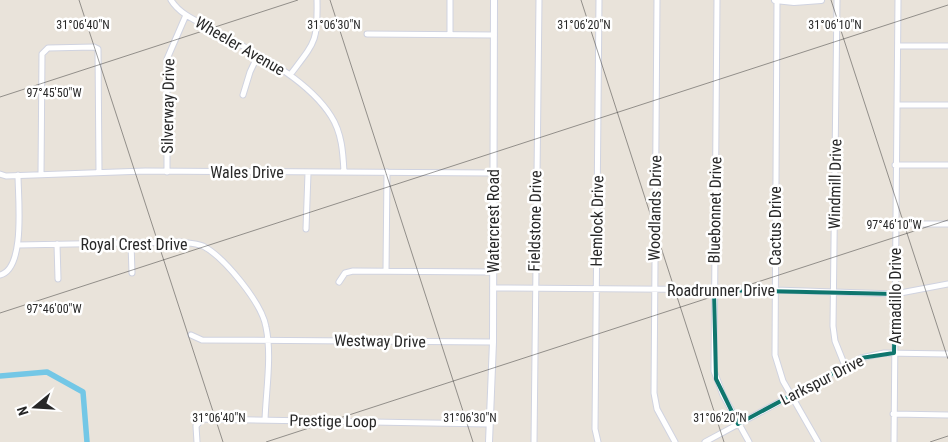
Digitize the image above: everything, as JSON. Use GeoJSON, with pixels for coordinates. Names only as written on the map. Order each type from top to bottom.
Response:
{"type":"FeatureCollection","features":[{"type":"Feature","properties":{"kind":"street","name":"Wheeler Avenue"},"geometry":{"type":"LineString","coordinates":[[171,0],[186,15],[290,75],[331,116],[341,143],[344,172]]}},
{"type":"Feature","properties":{"kind":"street"},"geometry":{"type":"LineString","coordinates":[[290,75],[314,44],[318,24],[317,0]]}},
{"type":"Feature","properties":{"kind":"street"},"geometry":{"type":"LineString","coordinates":[[450,0],[450,34]]}},
{"type":"Feature","properties":{"kind":"street","name":"Watercrest Road"},"geometry":{"type":"LineString","coordinates":[[489,442],[493,342],[494,0]]}},
{"type":"Feature","properties":{"kind":"street","name":"Fieldstone Drive"},"geometry":{"type":"LineString","coordinates":[[534,442],[534,288],[539,0]]}},
{"type":"Feature","properties":{"kind":"street","name":"Hemlock Drive"},"geometry":{"type":"LineString","coordinates":[[598,442],[595,429],[599,0]]}},
{"type":"Feature","properties":{"kind":"street","name":"Woodlands Drive"},"geometry":{"type":"LineString","coordinates":[[657,0],[654,393],[657,409],[675,442]]}},
{"type":"Feature","properties":{"kind":"street","name":"Bluebonnet Drive"},"geometry":{"type":"LineString","coordinates":[[717,0],[714,371],[723,394],[749,442]]}},
{"type":"Feature","properties":{"kind":"street"},"geometry":{"type":"LineString","coordinates":[[776,0],[794,2],[821,0]]}},
{"type":"Feature","properties":{"kind":"street","name":"Cactus Drive"},"geometry":{"type":"LineString","coordinates":[[776,0],[776,360],[791,396],[818,442]]}},
{"type":"Feature","properties":{"kind":"street","name":"Windmill Drive"},"geometry":{"type":"LineString","coordinates":[[837,0],[835,342],[845,366]]}},
{"type":"Feature","properties":{"kind":"street","name":"Armadillo Drive"},"geometry":{"type":"LineString","coordinates":[[894,442],[895,164],[898,0]]}},
{"type":"Feature","properties":{"kind":"street","name":"Silverway Drive"},"geometry":{"type":"LineString","coordinates":[[167,172],[167,59],[186,15]]}},
{"type":"Feature","properties":{"kind":"street"},"geometry":{"type":"LineString","coordinates":[[367,34],[494,35]]}},
{"type":"Feature","properties":{"kind":"street"},"geometry":{"type":"LineString","coordinates":[[898,46],[948,46]]}},
{"type":"Feature","properties":{"kind":"street"},"geometry":{"type":"LineString","coordinates":[[41,174],[42,54],[48,48],[94,47],[98,49],[100,172]]}},
{"type":"Feature","properties":{"kind":"street"},"geometry":{"type":"LineString","coordinates":[[243,96],[250,72],[258,55]]}},
{"type":"Feature","properties":{"kind":"street"},"geometry":{"type":"LineString","coordinates":[[897,105],[948,105]]}},
{"type":"Feature","properties":{"kind":"street"},"geometry":{"type":"LineString","coordinates":[[895,164],[948,165]]}},
{"type":"Feature","properties":{"kind":"street","name":"Wales Drive"},"geometry":{"type":"LineString","coordinates":[[0,174],[100,172],[494,173]]}},
{"type":"Feature","properties":{"kind":"street"},"geometry":{"type":"LineString","coordinates":[[386,271],[387,172]]}},
{"type":"Feature","properties":{"kind":"street"},"geometry":{"type":"LineString","coordinates":[[306,229],[308,173]]}},
{"type":"Feature","properties":{"kind":"street"},"geometry":{"type":"LineString","coordinates":[[0,275],[9,271],[14,264],[18,245],[18,175]]}},
{"type":"Feature","properties":{"kind":"street"},"geometry":{"type":"LineString","coordinates":[[896,224],[948,224]]}},
{"type":"Feature","properties":{"kind":"street","name":"Royal Crest Drive"},"geometry":{"type":"LineString","coordinates":[[18,245],[180,242],[201,246],[208,250],[227,268],[253,298],[263,316],[267,340],[265,420]]}},
{"type":"Feature","properties":{"kind":"street"},"geometry":{"type":"LineString","coordinates":[[132,243],[132,273]]}},
{"type":"Feature","properties":{"kind":"street"},"geometry":{"type":"LineString","coordinates":[[57,244],[58,279]]}},
{"type":"Feature","properties":{"kind":"street"},"geometry":{"type":"LineString","coordinates":[[339,282],[345,273],[386,271],[492,272]]}},
{"type":"Feature","properties":{"kind":"street","name":"Roadrunner Drive"},"geometry":{"type":"LineString","coordinates":[[493,288],[775,290],[895,294],[948,284]]}},
{"type":"Feature","properties":{"kind":"street","name":"Westway Drive"},"geometry":{"type":"LineString","coordinates":[[191,335],[202,340],[493,342]]}},
{"type":"Feature","properties":{"kind":"street","name":"Larkspur Drive"},"geometry":{"type":"LineString","coordinates":[[705,442],[845,366],[868,356],[894,353],[948,354]]}},
{"type":"Feature","properties":{"kind":"street"},"geometry":{"type":"LineString","coordinates":[[894,414],[948,415]]}},
{"type":"Feature","properties":{"kind":"street","name":"Prestige Loop"},"geometry":{"type":"LineString","coordinates":[[197,442],[196,426],[202,419],[489,424]]}},
{"type":"Feature","properties":{"kind":"highlighted area"},"geometry":{"type":"Polygon","coordinates":[[[714,290],[895,294],[894,353],[861,358],[738,424],[716,379],[714,290]]]}},
{"type":"Feature","properties":{"kind":"waterway"},"geometry":{"type":"LineString","coordinates":[[0,376],[47,372],[83,392],[87,442]]}}]}
